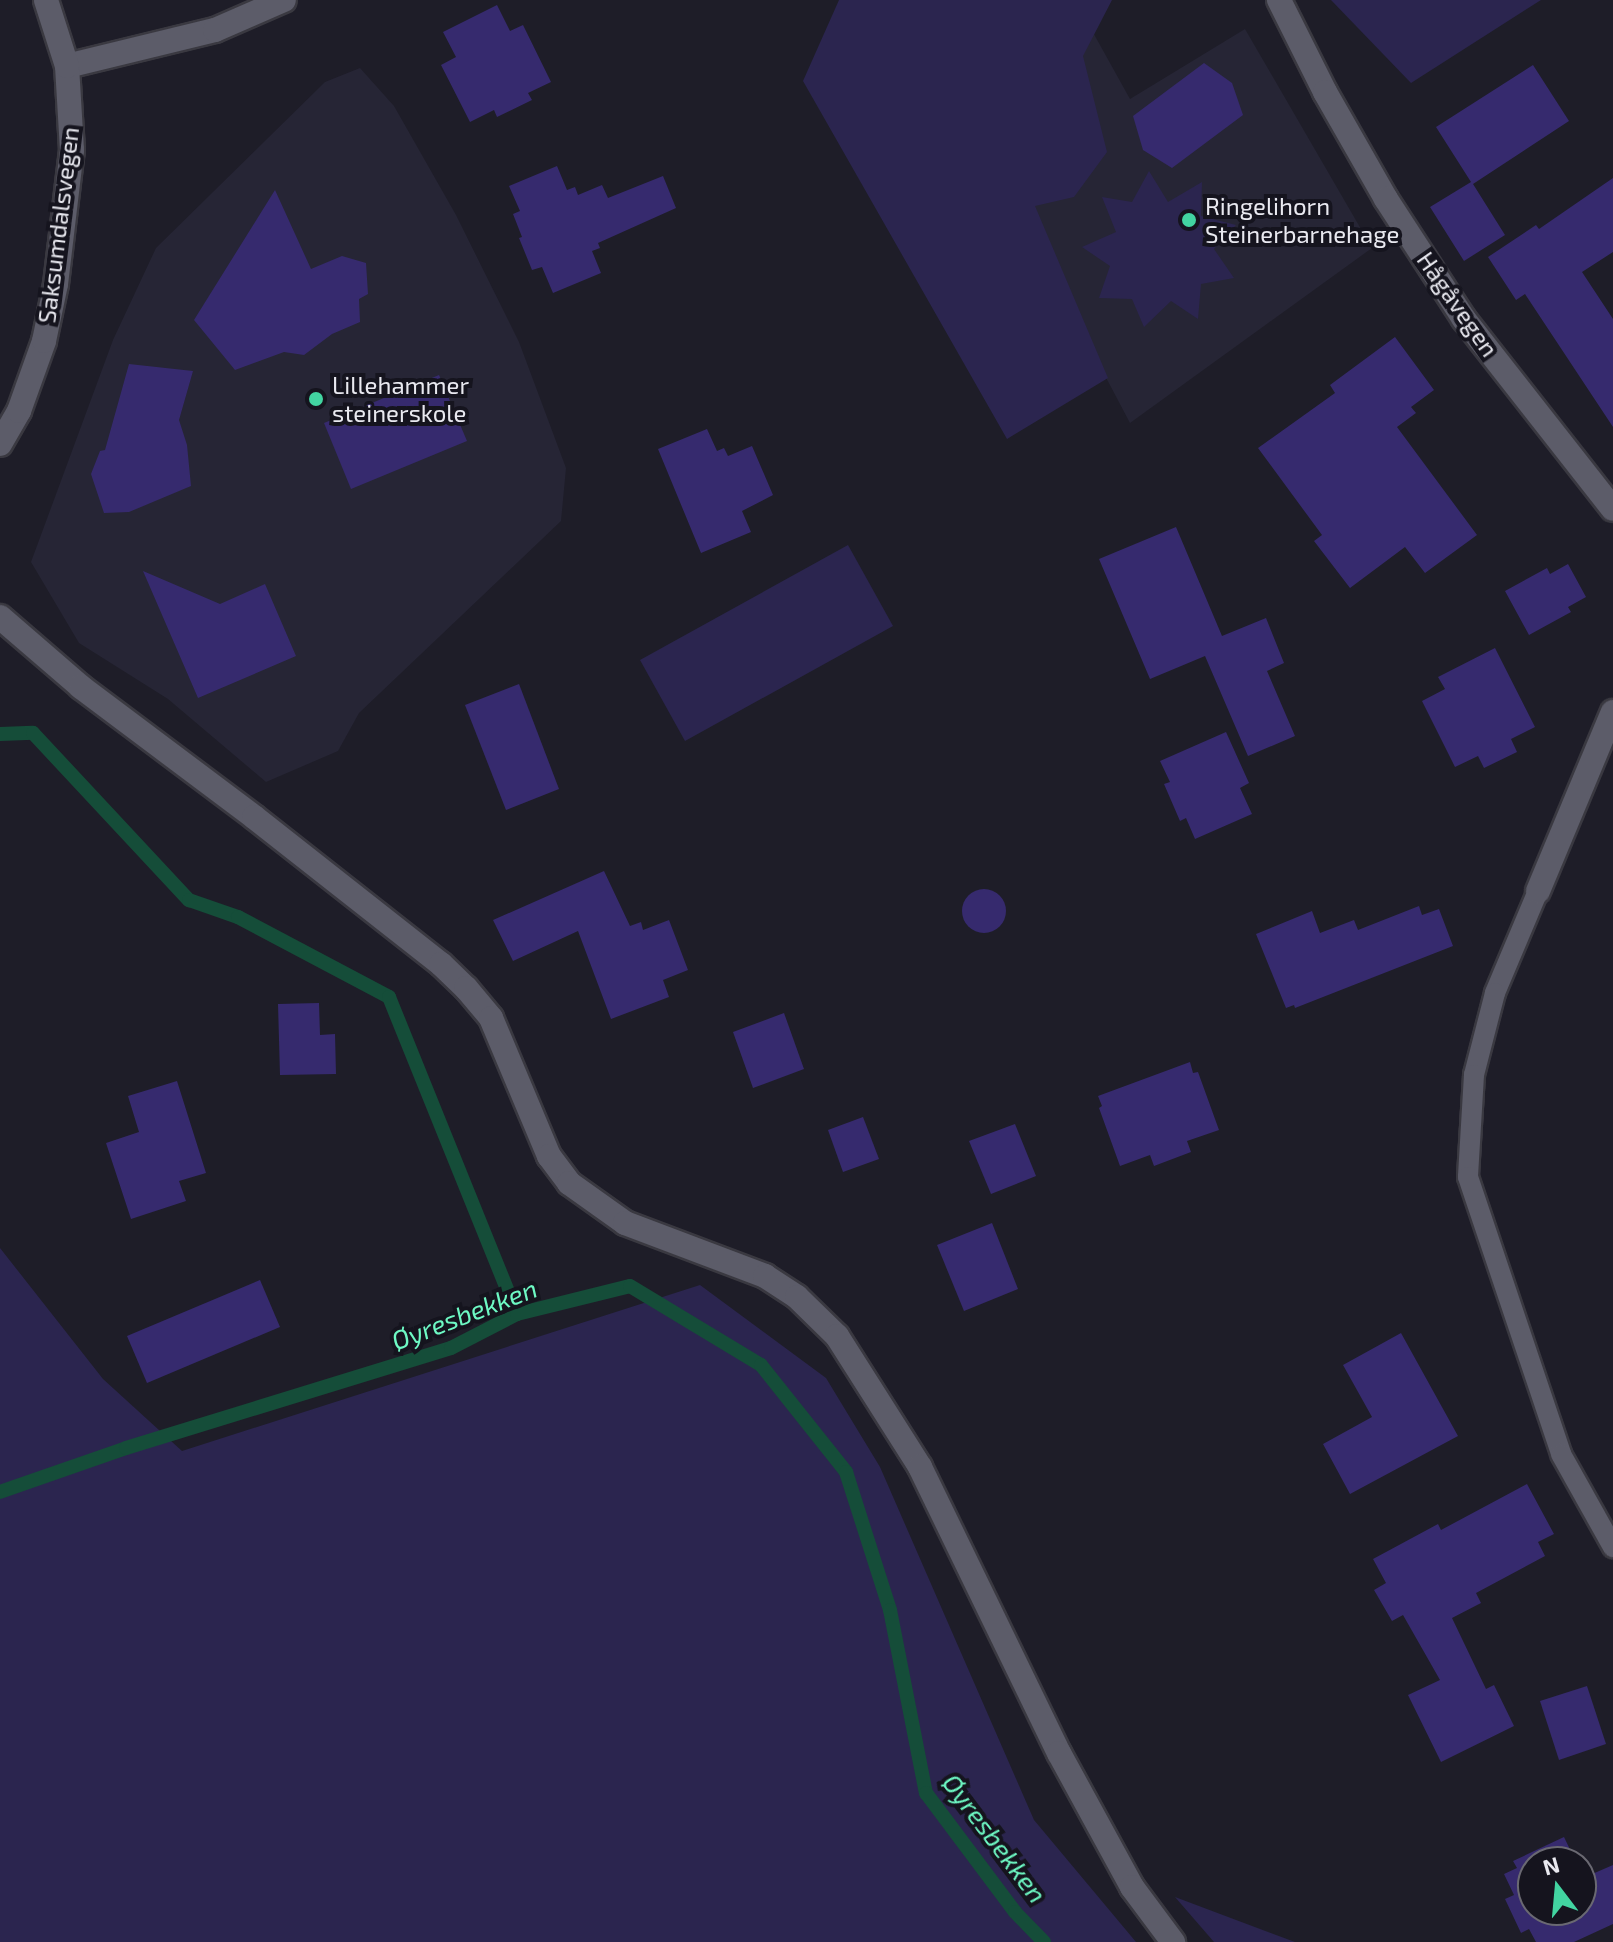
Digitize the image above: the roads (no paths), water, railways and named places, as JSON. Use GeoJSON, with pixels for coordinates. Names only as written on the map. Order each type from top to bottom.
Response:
{"type":"FeatureCollection","features":[{"type":"Feature","properties":{"kind":"street","name":"Saksumdalsvegen"},"geometry":{"type":"LineString","coordinates":[[0,444],[19,411],[44,341],[56,284],[72,150],[67,66],[46,0]]}},
{"type":"Feature","properties":{"kind":"street"},"geometry":{"type":"LineString","coordinates":[[67,66],[215,30],[284,0]]}},
{"type":"Feature","properties":{"kind":"street","name":"Hågåvegen"},"geometry":{"type":"LineString","coordinates":[[1279,0],[1325,92],[1386,199],[1464,319],[1613,509]]}},
{"type":"Feature","properties":{"kind":"street"},"geometry":{"type":"LineString","coordinates":[[0,617],[81,687],[266,827],[441,964],[466,988],[491,1018],[549,1156],[569,1183],[625,1223],[765,1276],[797,1297],[837,1336],[920,1467],[1059,1753],[1132,1887],[1173,1942]]}},
{"type":"Feature","properties":{"kind":"street"},"geometry":{"type":"LineString","coordinates":[[1538,891],[1613,712]]}},
{"type":"Feature","properties":{"kind":"lane"},"geometry":{"type":"LineString","coordinates":[[1538,891],[1495,993],[1474,1075],[1468,1177],[1561,1454],[1613,1547]]}},
{"type":"Feature","properties":{"kind":"waterway"},"geometry":{"type":"LineString","coordinates":[[0,734],[33,733],[189,900],[238,917],[389,997],[517,1314]]}},
{"type":"Feature","properties":{"kind":"waterway","name":"Øyresbekken"},"geometry":{"type":"LineString","coordinates":[[0,1492],[126,1448],[451,1348],[517,1314],[630,1286],[761,1365],[846,1472],[890,1610],[926,1793],[1015,1912],[1044,1942]]}},
{"type":"Feature","properties":{"kind":"place","name":"Ringelihorn Steinerbarnehage"},"geometry":{"type":"Point","coordinates":[1189,220]}},
{"type":"Feature","properties":{"kind":"place","name":"Lillehammer steinerskole"},"geometry":{"type":"Point","coordinates":[316,399]}}]}
